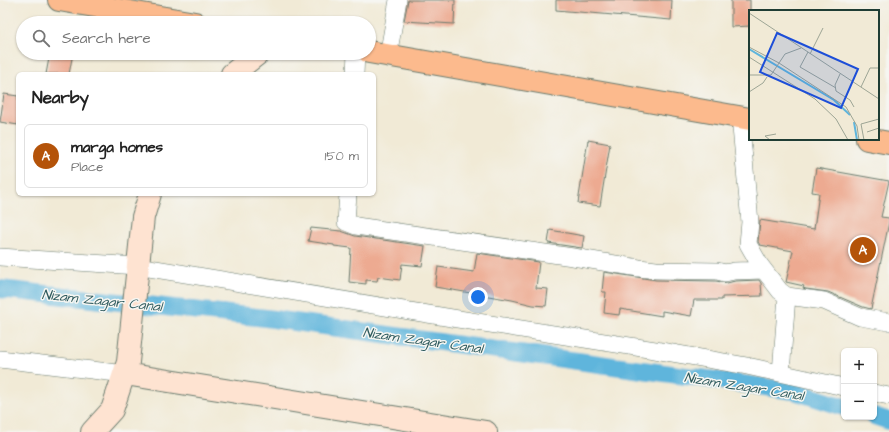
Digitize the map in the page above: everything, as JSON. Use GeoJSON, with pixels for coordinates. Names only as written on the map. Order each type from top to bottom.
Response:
{"type":"FeatureCollection","features":[{"type":"Feature","properties":{"kind":"highway"},"geometry":{"type":"LineString","coordinates":[[60,0],[154,16]]}},
{"type":"Feature","properties":{"kind":"highway"},"geometry":{"type":"LineString","coordinates":[[378,54],[745,118]]}},
{"type":"Feature","properties":{"kind":"highway"},"geometry":{"type":"LineString","coordinates":[[872,140],[889,143]]}},
{"type":"Feature","properties":{"kind":"street"},"geometry":{"type":"LineString","coordinates":[[378,54],[398,0]]}},
{"type":"Feature","properties":{"kind":"street"},"geometry":{"type":"LineString","coordinates":[[235,72],[250,60]]}},
{"type":"Feature","properties":{"kind":"street"},"geometry":{"type":"LineString","coordinates":[[355,72],[356,60]]}},
{"type":"Feature","properties":{"kind":"street"},"geometry":{"type":"LineString","coordinates":[[745,118],[750,222],[748,244],[760,265],[780,291],[787,296],[824,301],[860,317],[889,322]]}},
{"type":"Feature","properties":{"kind":"street"},"geometry":{"type":"LineString","coordinates":[[92,432],[112,410],[126,368],[143,217],[149,196]]}},
{"type":"Feature","properties":{"kind":"street"},"geometry":{"type":"LineString","coordinates":[[348,196],[345,213],[346,222],[356,226],[656,270],[717,271],[725,273],[734,271],[764,270]]}},
{"type":"Feature","properties":{"kind":"street"},"geometry":{"type":"LineString","coordinates":[[0,257],[137,268],[654,350],[780,373],[841,386]]}},
{"type":"Feature","properties":{"kind":"street"},"geometry":{"type":"LineString","coordinates":[[780,373],[787,296]]}},
{"type":"Feature","properties":{"kind":"street"},"geometry":{"type":"LineString","coordinates":[[0,359],[126,368],[486,432]]}},
{"type":"Feature","properties":{"kind":"street"},"geometry":{"type":"LineString","coordinates":[[877,394],[889,396]]}},
{"type":"Feature","properties":{"kind":"building"},"geometry":{"type":"Polygon","coordinates":[[[408,0],[455,0],[454,24],[404,21],[408,0]]]}},
{"type":"Feature","properties":{"kind":"building"},"geometry":{"type":"Polygon","coordinates":[[[556,0],[672,0],[671,20],[556,10],[556,0]]]}},
{"type":"Feature","properties":{"kind":"building"},"geometry":{"type":"Polygon","coordinates":[[[731,0],[750,0],[749,26],[731,27],[731,0]]]}},
{"type":"Feature","properties":{"kind":"building"},"geometry":{"type":"Polygon","coordinates":[[[49,60],[72,60],[69,72],[46,72],[49,60]]]}},
{"type":"Feature","properties":{"kind":"building"},"geometry":{"type":"Polygon","coordinates":[[[4,94],[16,96],[16,125],[0,122],[4,94]]]}},
{"type":"Feature","properties":{"kind":"building"},"geometry":{"type":"Polygon","coordinates":[[[588,140],[610,144],[600,206],[578,203],[588,140]]]}},
{"type":"Feature","properties":{"kind":"building"},"geometry":{"type":"Polygon","coordinates":[[[816,168],[889,181],[881,217],[889,218],[889,222],[871,309],[828,292],[806,289],[803,288],[804,286],[786,282],[793,251],[760,245],[758,242],[760,220],[814,229],[819,193],[812,192],[816,168]]]}},
{"type":"Feature","properties":{"kind":"building"},"geometry":{"type":"Polygon","coordinates":[[[311,228],[341,231],[355,236],[425,246],[422,266],[402,264],[400,280],[378,277],[377,281],[366,280],[366,284],[349,282],[351,248],[308,241],[311,228]]]}},
{"type":"Feature","properties":{"kind":"building"},"geometry":{"type":"Polygon","coordinates":[[[550,230],[584,236],[582,248],[548,243],[550,230]]]}},
{"type":"Feature","properties":{"kind":"building"},"geometry":{"type":"Polygon","coordinates":[[[477,253],[539,262],[536,288],[548,289],[546,306],[533,305],[435,287],[438,267],[474,272],[477,253]]]}},
{"type":"Feature","properties":{"kind":"building"},"geometry":{"type":"Polygon","coordinates":[[[604,272],[656,280],[716,281],[727,283],[735,281],[759,280],[761,283],[762,296],[722,297],[722,300],[694,300],[691,316],[662,311],[662,316],[620,309],[619,315],[604,313],[606,292],[602,292],[604,272]]]}},
{"type":"Feature","properties":{"kind":"waterway","name":"Nizam Zagar Canal"},"geometry":{"type":"LineString","coordinates":[[0,289],[266,318],[794,391],[841,406]]}},
{"type":"Feature","properties":{"kind":"waterway","name":"Nizam Zagar Canal"},"geometry":{"type":"LineString","coordinates":[[877,417],[889,421]]}},
{"type":"Feature","properties":{"kind":"place","name":"marga homes"},"geometry":{"type":"Point","coordinates":[863,250]}}]}
